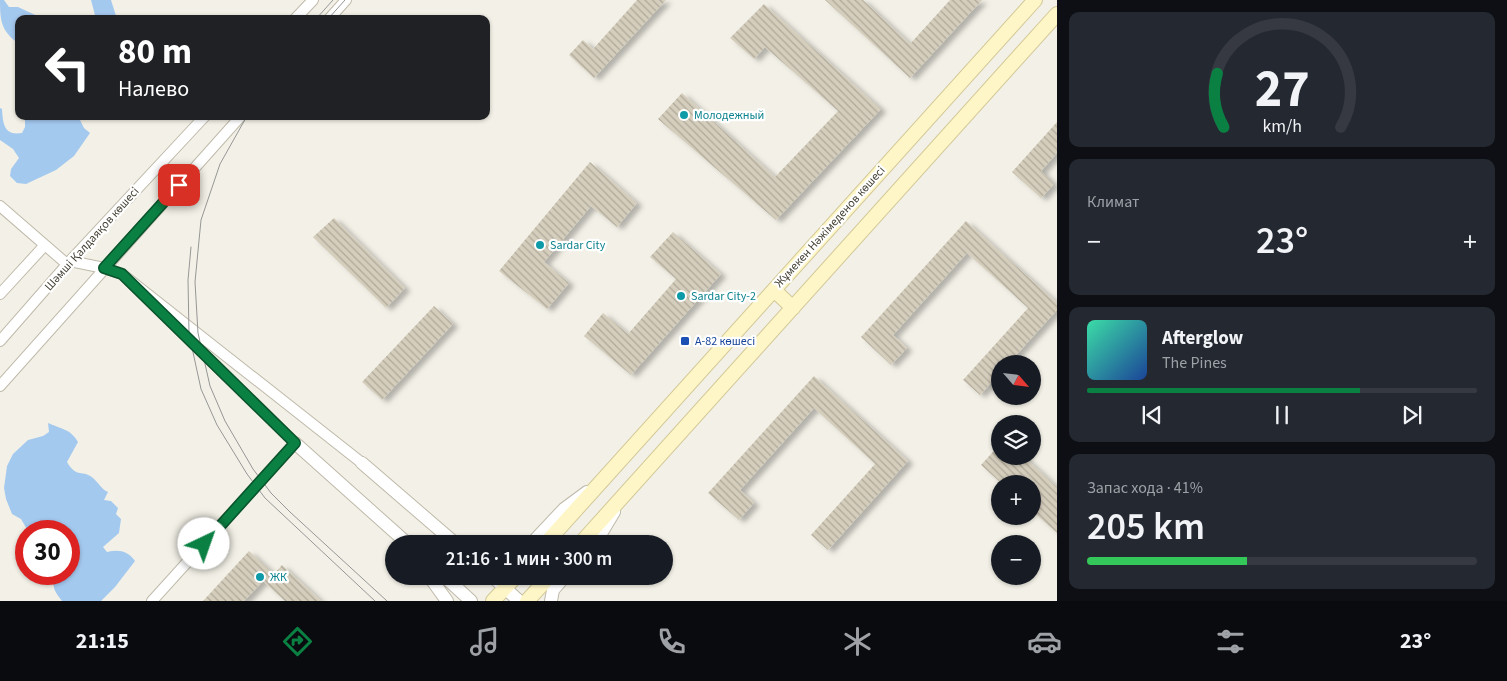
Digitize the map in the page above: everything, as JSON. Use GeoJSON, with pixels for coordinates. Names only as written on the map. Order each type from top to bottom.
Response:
{"type":"FeatureCollection","features":[{"type":"Feature","properties":{"kind":"main road","name":"Жұмекен Нәжімеденов көшесі"},"geometry":{"type":"LineString","coordinates":[[553,535],[1035,0]]}},
{"type":"Feature","properties":{"kind":"main road"},"geometry":{"type":"LineString","coordinates":[[588,535],[1057,14]]}},
{"type":"Feature","properties":{"kind":"main road"},"geometry":{"type":"LineString","coordinates":[[774,290],[793,308]]}},
{"type":"Feature","properties":{"kind":"main road"},"geometry":{"type":"LineString","coordinates":[[493,601],[508,585]]}},
{"type":"Feature","properties":{"kind":"main road"},"geometry":{"type":"LineString","coordinates":[[527,601],[542,585]]}},
{"type":"Feature","properties":{"kind":"street"},"geometry":{"type":"LineString","coordinates":[[300,15],[313,0]]}},
{"type":"Feature","properties":{"kind":"street"},"geometry":{"type":"LineString","coordinates":[[333,15],[346,0]]}},
{"type":"Feature","properties":{"kind":"street","name":"Шәмші Қалдаяқов көшесі"},"geometry":{"type":"LineString","coordinates":[[0,340],[201,120]]}},
{"type":"Feature","properties":{"kind":"street"},"geometry":{"type":"LineString","coordinates":[[0,386],[237,120]]}},
{"type":"Feature","properties":{"kind":"street"},"geometry":{"type":"LineString","coordinates":[[0,206],[69,263],[104,268],[122,274],[362,463],[446,535]]}},
{"type":"Feature","properties":{"kind":"street"},"geometry":{"type":"LineString","coordinates":[[0,294],[45,245]]}},
{"type":"Feature","properties":{"kind":"street"},"geometry":{"type":"LineString","coordinates":[[122,274],[295,443],[398,535]]}},
{"type":"Feature","properties":{"kind":"street"},"geometry":{"type":"LineString","coordinates":[[152,601],[295,443]]}},
{"type":"Feature","properties":{"kind":"street"},"geometry":{"type":"LineString","coordinates":[[539,535],[564,509],[601,482]]}},
{"type":"Feature","properties":{"kind":"street"},"geometry":{"type":"LineString","coordinates":[[600,535],[622,498]]}},
{"type":"Feature","properties":{"kind":"street"},"geometry":{"type":"LineString","coordinates":[[435,585],[447,601]]}},
{"type":"Feature","properties":{"kind":"street"},"geometry":{"type":"LineString","coordinates":[[454,585],[471,601]]}},
{"type":"Feature","properties":{"kind":"street"},"geometry":{"type":"LineString","coordinates":[[502,585],[519,601]]}},
{"type":"Feature","properties":{"kind":"street"},"geometry":{"type":"LineString","coordinates":[[551,601],[552,590],[557,585]]}},
{"type":"Feature","properties":{"kind":"water"},"geometry":{"type":"Polygon","coordinates":[[[0,0],[4,0],[9,7],[18,7],[35,15],[15,15],[15,41],[5,30],[0,14],[0,0]]]}},
{"type":"Feature","properties":{"kind":"water"},"geometry":{"type":"Polygon","coordinates":[[[91,0],[111,0],[116,15],[95,15],[91,0]]]}},
{"type":"Feature","properties":{"kind":"water"},"geometry":{"type":"Polygon","coordinates":[[[0,108],[2,109],[4,124],[11,133],[22,133],[25,127],[25,120],[80,120],[84,128],[90,133],[74,156],[56,170],[26,184],[17,183],[10,176],[11,169],[19,158],[13,149],[0,140],[0,108]]]}},
{"type":"Feature","properties":{"kind":"water"},"geometry":{"type":"Polygon","coordinates":[[[48,423],[72,434],[78,442],[67,462],[77,472],[93,478],[108,492],[104,500],[111,501],[118,508],[116,514],[121,519],[119,533],[103,547],[107,552],[119,551],[126,553],[135,561],[115,587],[101,601],[62,601],[54,588],[54,585],[80,585],[80,520],[22,520],[12,514],[6,499],[4,488],[7,466],[13,454],[28,440],[43,436],[49,432],[48,423]]]}},
{"type":"Feature","properties":{"kind":"building"},"geometry":{"type":"Polygon","coordinates":[[[637,0],[666,0],[594,78],[569,55],[583,40],[593,49],[637,0]]]}},
{"type":"Feature","properties":{"kind":"building"},"geometry":{"type":"Polygon","coordinates":[[[825,0],[863,0],[910,44],[950,0],[982,0],[910,78],[825,0]]]}},
{"type":"Feature","properties":{"kind":"building","name":"Молодежный"},"geometry":{"type":"Polygon","coordinates":[[[764,4],[881,109],[776,220],[658,119],[682,93],[775,177],[838,111],[765,47],[754,59],[730,38],[764,4]]]}},
{"type":"Feature","properties":{"kind":"building"},"geometry":{"type":"Polygon","coordinates":[[[1057,122],[1057,153],[1041,171],[1054,184],[1041,198],[1012,172],[1057,122]]]}},
{"type":"Feature","properties":{"kind":"building","name":"Sardar City"},"geometry":{"type":"Polygon","coordinates":[[[590,162],[637,203],[617,227],[591,206],[544,262],[569,283],[547,309],[499,271],[590,162]]]}},
{"type":"Feature","properties":{"kind":"building"},"geometry":{"type":"Polygon","coordinates":[[[334,218],[405,288],[386,308],[313,237],[334,218]]]}},
{"type":"Feature","properties":{"kind":"building"},"geometry":{"type":"Polygon","coordinates":[[[966,221],[1057,303],[1057,310],[1016,355],[991,355],[991,383],[980,395],[963,380],[1028,308],[967,253],[893,335],[907,348],[891,365],[861,337],[966,221]]]}},
{"type":"Feature","properties":{"kind":"building","name":"Sardar City-2"},"geometry":{"type":"Polygon","coordinates":[[[673,232],[721,274],[631,375],[584,336],[603,313],[628,334],[676,279],[650,257],[673,232]]]}},
{"type":"Feature","properties":{"kind":"building"},"geometry":{"type":"Polygon","coordinates":[[[434,306],[453,324],[382,400],[362,382],[434,306]]]}},
{"type":"Feature","properties":{"kind":"building"},"geometry":{"type":"Polygon","coordinates":[[[814,376],[908,461],[828,550],[811,535],[875,464],[814,408],[740,490],[754,503],[739,520],[708,493],[814,376]]]}},
{"type":"Feature","properties":{"kind":"building"},"geometry":{"type":"Polygon","coordinates":[[[991,454],[991,465],[1033,465],[1057,487],[1057,533],[1041,519],[1041,475],[992,475],[981,465],[991,454]]]}},
{"type":"Feature","properties":{"kind":"building","name":"ЖК"},"geometry":{"type":"Polygon","coordinates":[[[249,551],[274,574],[282,565],[321,601],[285,601],[263,581],[244,601],[203,601],[249,551]]]}},
{"type":"Feature","properties":{"kind":"tram line"},"geometry":{"type":"LineString","coordinates":[[320,15],[333,0]]}},
{"type":"Feature","properties":{"kind":"tram line"},"geometry":{"type":"LineString","coordinates":[[332,15],[345,0]]}},
{"type":"Feature","properties":{"kind":"tram line"},"geometry":{"type":"LineString","coordinates":[[245,120],[220,164],[201,220],[195,282],[198,333],[210,386],[225,421],[253,469],[271,493],[387,601]]}},
{"type":"Feature","properties":{"kind":"tram line"},"geometry":{"type":"LineString","coordinates":[[191,247],[188,280],[189,334],[201,389],[217,425],[247,474],[265,498],[375,601]]}},
{"type":"Feature","properties":{"kind":"place","name":"Молодежный"},"geometry":{"type":"Point","coordinates":[684,115]}},
{"type":"Feature","properties":{"kind":"place","name":"Sardar City"},"geometry":{"type":"Point","coordinates":[540,245]}},
{"type":"Feature","properties":{"kind":"place","name":"Sardar City-2"},"geometry":{"type":"Point","coordinates":[681,296]}},
{"type":"Feature","properties":{"kind":"place","name":"A-82 көшесі"},"geometry":{"type":"Point","coordinates":[685,341]}},
{"type":"Feature","properties":{"kind":"place","name":"ЖК"},"geometry":{"type":"Point","coordinates":[260,577]}},
{"type":"Feature","properties":{"kind":"route"},"geometry":{"type":"LineString","coordinates":[[179,185],[104,268],[122,274],[295,443],[204,544]]}}]}
